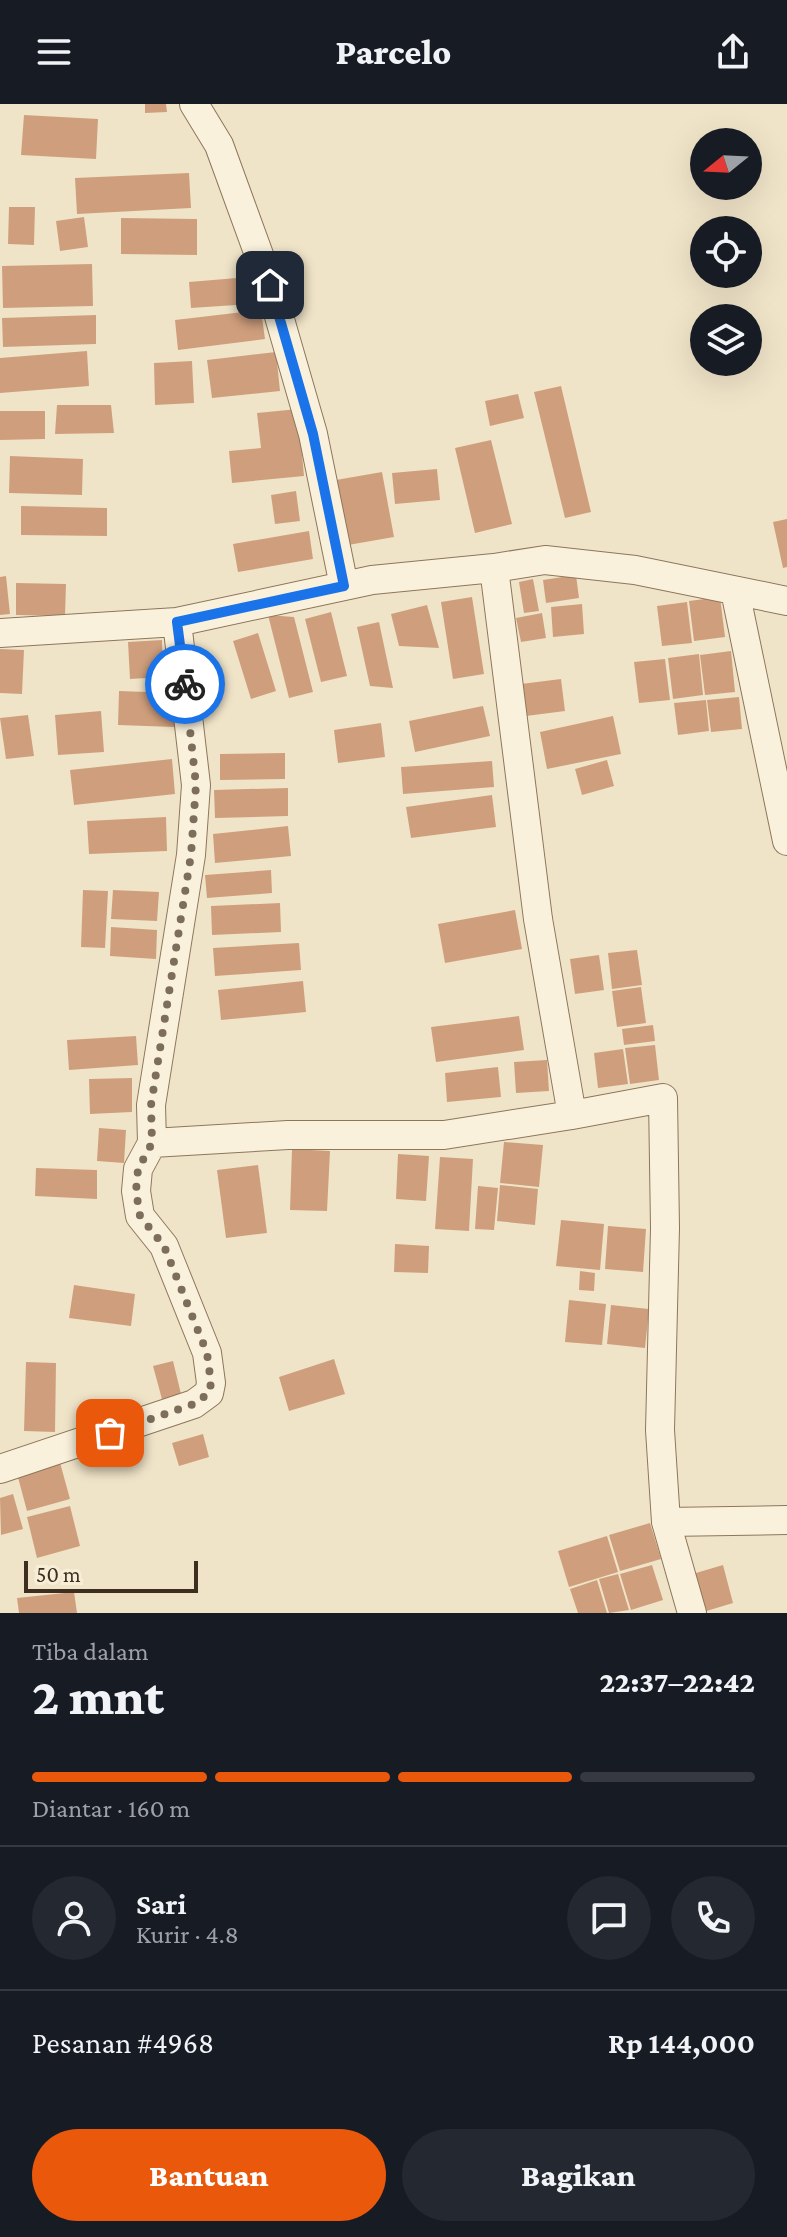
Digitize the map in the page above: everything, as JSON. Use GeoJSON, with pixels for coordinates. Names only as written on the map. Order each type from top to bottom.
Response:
{"type":"FeatureCollection","features":[{"type":"Feature","properties":{"kind":"street"},"geometry":{"type":"LineString","coordinates":[[194,104],[219,145],[270,285],[313,434],[344,586]]}},
{"type":"Feature","properties":{"kind":"street"},"geometry":{"type":"LineString","coordinates":[[0,633],[177,622],[372,580],[545,560],[635,570],[787,601]]}},
{"type":"Feature","properties":{"kind":"street"},"geometry":{"type":"LineString","coordinates":[[494,568],[538,919],[572,1115]]}},
{"type":"Feature","properties":{"kind":"street"},"geometry":{"type":"LineString","coordinates":[[735,591],[787,841]]}},
{"type":"Feature","properties":{"kind":"street"},"geometry":{"type":"LineString","coordinates":[[0,1469],[194,1404],[209,1393],[211,1383],[207,1353],[164,1246],[140,1216],[136,1191],[138,1169],[152,1143],[151,1105],[191,855],[196,785],[177,622]]}},
{"type":"Feature","properties":{"kind":"street"},"geometry":{"type":"LineString","coordinates":[[152,1143],[288,1135],[444,1135],[663,1098],[665,1228],[660,1430],[666,1522],[692,1613]]}},
{"type":"Feature","properties":{"kind":"street"},"geometry":{"type":"LineString","coordinates":[[666,1522],[787,1520]]}},
{"type":"Feature","properties":{"kind":"building"},"geometry":{"type":"Polygon","coordinates":[[[145,104],[166,104],[167,112],[145,113],[145,104]]]}},
{"type":"Feature","properties":{"kind":"building"},"geometry":{"type":"Polygon","coordinates":[[[24,115],[98,119],[96,159],[21,155],[24,115]]]}},
{"type":"Feature","properties":{"kind":"building"},"geometry":{"type":"Polygon","coordinates":[[[189,173],[191,208],[77,214],[75,178],[189,173]]]}},
{"type":"Feature","properties":{"kind":"building"},"geometry":{"type":"Polygon","coordinates":[[[9,207],[35,207],[34,245],[8,244],[9,207]]]}},
{"type":"Feature","properties":{"kind":"building"},"geometry":{"type":"Polygon","coordinates":[[[84,217],[88,247],[60,251],[56,221],[84,217]]]}},
{"type":"Feature","properties":{"kind":"building"},"geometry":{"type":"Polygon","coordinates":[[[121,218],[197,219],[197,255],[121,254],[121,218]]]}},
{"type":"Feature","properties":{"kind":"building"},"geometry":{"type":"Polygon","coordinates":[[[92,264],[93,306],[3,308],[2,266],[92,264]]]}},
{"type":"Feature","properties":{"kind":"building"},"geometry":{"type":"Polygon","coordinates":[[[249,277],[251,304],[191,308],[189,282],[249,277]]]}},
{"type":"Feature","properties":{"kind":"building"},"geometry":{"type":"Polygon","coordinates":[[[261,310],[265,339],[178,350],[175,320],[261,310]]]}},
{"type":"Feature","properties":{"kind":"building"},"geometry":{"type":"Polygon","coordinates":[[[96,315],[96,344],[3,347],[2,318],[96,315]]]}},
{"type":"Feature","properties":{"kind":"building"},"geometry":{"type":"Polygon","coordinates":[[[87,351],[89,386],[0,393],[0,358],[87,351]]]}},
{"type":"Feature","properties":{"kind":"building"},"geometry":{"type":"Polygon","coordinates":[[[276,352],[280,391],[212,398],[207,360],[276,352]]]}},
{"type":"Feature","properties":{"kind":"building"},"geometry":{"type":"Polygon","coordinates":[[[192,361],[194,403],[155,405],[154,363],[192,361]]]}},
{"type":"Feature","properties":{"kind":"building"},"geometry":{"type":"Polygon","coordinates":[[[561,386],[591,512],[565,518],[534,392],[561,386]]]}},
{"type":"Feature","properties":{"kind":"building"},"geometry":{"type":"Polygon","coordinates":[[[518,394],[524,418],[490,426],[485,401],[518,394]]]}},
{"type":"Feature","properties":{"kind":"building"},"geometry":{"type":"Polygon","coordinates":[[[57,405],[111,405],[114,433],[55,434],[57,405]]]}},
{"type":"Feature","properties":{"kind":"building"},"geometry":{"type":"Polygon","coordinates":[[[298,409],[304,476],[232,483],[229,451],[261,448],[257,413],[298,409]]]}},
{"type":"Feature","properties":{"kind":"building"},"geometry":{"type":"Polygon","coordinates":[[[0,411],[45,411],[45,439],[0,440],[0,411]]]}},
{"type":"Feature","properties":{"kind":"building"},"geometry":{"type":"Polygon","coordinates":[[[491,440],[512,524],[475,533],[455,448],[491,440]]]}},
{"type":"Feature","properties":{"kind":"building"},"geometry":{"type":"Polygon","coordinates":[[[10,456],[83,459],[82,495],[9,493],[10,456]]]}},
{"type":"Feature","properties":{"kind":"building"},"geometry":{"type":"Polygon","coordinates":[[[437,469],[440,500],[395,504],[392,473],[437,469]]]}},
{"type":"Feature","properties":{"kind":"building"},"geometry":{"type":"Polygon","coordinates":[[[382,472],[394,537],[348,545],[336,480],[382,472]]]}},
{"type":"Feature","properties":{"kind":"building"},"geometry":{"type":"Polygon","coordinates":[[[296,491],[300,521],[275,524],[271,495],[296,491]]]}},
{"type":"Feature","properties":{"kind":"building"},"geometry":{"type":"Polygon","coordinates":[[[21,506],[107,508],[107,536],[21,535],[21,506]]]}},
{"type":"Feature","properties":{"kind":"building"},"geometry":{"type":"Polygon","coordinates":[[[787,519],[787,567],[783,568],[773,522],[787,519]]]}},
{"type":"Feature","properties":{"kind":"building"},"geometry":{"type":"Polygon","coordinates":[[[309,531],[313,559],[238,572],[233,544],[309,531]]]}},
{"type":"Feature","properties":{"kind":"building"},"geometry":{"type":"Polygon","coordinates":[[[576,575],[579,598],[546,603],[543,580],[576,575]]]}},
{"type":"Feature","properties":{"kind":"building"},"geometry":{"type":"Polygon","coordinates":[[[6,576],[10,614],[0,615],[0,577],[6,576]]]}},
{"type":"Feature","properties":{"kind":"building"},"geometry":{"type":"Polygon","coordinates":[[[533,579],[539,611],[524,613],[519,582],[533,579]]]}},
{"type":"Feature","properties":{"kind":"building"},"geometry":{"type":"Polygon","coordinates":[[[16,583],[66,584],[65,616],[16,615],[16,583]]]}},
{"type":"Feature","properties":{"kind":"building"},"geometry":{"type":"Polygon","coordinates":[[[472,597],[484,674],[453,679],[441,602],[472,597]]]}},
{"type":"Feature","properties":{"kind":"building"},"geometry":{"type":"Polygon","coordinates":[[[720,597],[725,637],[694,641],[689,601],[720,597]]]}},
{"type":"Feature","properties":{"kind":"building"},"geometry":{"type":"Polygon","coordinates":[[[687,602],[692,643],[662,646],[657,606],[687,602]]]}},
{"type":"Feature","properties":{"kind":"building"},"geometry":{"type":"Polygon","coordinates":[[[582,604],[584,634],[553,637],[551,607],[582,604]]]}},
{"type":"Feature","properties":{"kind":"building"},"geometry":{"type":"Polygon","coordinates":[[[427,605],[439,648],[399,646],[391,614],[427,605]]]}},
{"type":"Feature","properties":{"kind":"building"},"geometry":{"type":"Polygon","coordinates":[[[331,612],[347,676],[321,682],[305,619],[331,612]]]}},
{"type":"Feature","properties":{"kind":"building"},"geometry":{"type":"Polygon","coordinates":[[[542,613],[546,638],[521,642],[516,618],[542,613]]]}},
{"type":"Feature","properties":{"kind":"building"},"geometry":{"type":"Polygon","coordinates":[[[268,615],[294,617],[313,692],[289,698],[268,615]]]}},
{"type":"Feature","properties":{"kind":"building"},"geometry":{"type":"Polygon","coordinates":[[[379,622],[393,688],[370,686],[357,627],[379,622]]]}},
{"type":"Feature","properties":{"kind":"building"},"geometry":{"type":"Polygon","coordinates":[[[258,633],[276,691],[251,699],[233,641],[258,633]]]}},
{"type":"Feature","properties":{"kind":"building"},"geometry":{"type":"Polygon","coordinates":[[[162,640],[163,677],[130,679],[128,642],[162,640]]]}},
{"type":"Feature","properties":{"kind":"building"},"geometry":{"type":"Polygon","coordinates":[[[0,649],[24,650],[22,694],[0,693],[0,649]]]}},
{"type":"Feature","properties":{"kind":"building"},"geometry":{"type":"Polygon","coordinates":[[[731,651],[735,692],[705,695],[700,655],[731,651]]]}},
{"type":"Feature","properties":{"kind":"building"},"geometry":{"type":"Polygon","coordinates":[[[699,654],[703,695],[673,699],[668,658],[699,654]]]}},
{"type":"Feature","properties":{"kind":"building"},"geometry":{"type":"Polygon","coordinates":[[[665,659],[670,700],[639,703],[634,662],[665,659]]]}},
{"type":"Feature","properties":{"kind":"building"},"geometry":{"type":"Polygon","coordinates":[[[561,679],[565,711],[526,716],[521,684],[561,679]]]}},
{"type":"Feature","properties":{"kind":"building"},"geometry":{"type":"Polygon","coordinates":[[[119,691],[175,693],[174,727],[118,725],[119,691]]]}},
{"type":"Feature","properties":{"kind":"building"},"geometry":{"type":"Polygon","coordinates":[[[739,697],[742,729],[711,732],[707,700],[739,697]]]}},
{"type":"Feature","properties":{"kind":"building"},"geometry":{"type":"Polygon","coordinates":[[[706,700],[709,731],[678,735],[674,703],[706,700]]]}},
{"type":"Feature","properties":{"kind":"building"},"geometry":{"type":"Polygon","coordinates":[[[483,706],[490,736],[415,752],[409,721],[483,706]]]}},
{"type":"Feature","properties":{"kind":"building"},"geometry":{"type":"Polygon","coordinates":[[[101,711],[104,752],[58,755],[55,715],[101,711]]]}},
{"type":"Feature","properties":{"kind":"building"},"geometry":{"type":"Polygon","coordinates":[[[28,715],[34,756],[6,759],[0,718],[28,715]]]}},
{"type":"Feature","properties":{"kind":"building"},"geometry":{"type":"Polygon","coordinates":[[[613,716],[621,754],[547,769],[540,732],[613,716]]]}},
{"type":"Feature","properties":{"kind":"building"},"geometry":{"type":"Polygon","coordinates":[[[381,723],[385,757],[338,763],[334,730],[381,723]]]}},
{"type":"Feature","properties":{"kind":"building"},"geometry":{"type":"Polygon","coordinates":[[[285,753],[285,779],[220,780],[220,754],[285,753]]]}},
{"type":"Feature","properties":{"kind":"building"},"geometry":{"type":"Polygon","coordinates":[[[172,759],[175,794],[74,805],[70,770],[172,759]]]}},
{"type":"Feature","properties":{"kind":"building"},"geometry":{"type":"Polygon","coordinates":[[[607,760],[614,786],[582,795],[575,769],[607,760]]]}},
{"type":"Feature","properties":{"kind":"building"},"geometry":{"type":"Polygon","coordinates":[[[492,761],[494,787],[403,794],[401,767],[492,761]]]}},
{"type":"Feature","properties":{"kind":"building"},"geometry":{"type":"Polygon","coordinates":[[[288,788],[288,816],[215,818],[214,790],[288,788]]]}},
{"type":"Feature","properties":{"kind":"building"},"geometry":{"type":"Polygon","coordinates":[[[492,795],[496,827],[411,838],[406,807],[492,795]]]}},
{"type":"Feature","properties":{"kind":"building"},"geometry":{"type":"Polygon","coordinates":[[[166,817],[167,851],[89,854],[87,821],[166,817]]]}},
{"type":"Feature","properties":{"kind":"building"},"geometry":{"type":"Polygon","coordinates":[[[288,826],[291,856],[215,863],[213,834],[288,826]]]}},
{"type":"Feature","properties":{"kind":"building"},"geometry":{"type":"Polygon","coordinates":[[[271,870],[272,893],[207,898],[205,875],[271,870]]]}},
{"type":"Feature","properties":{"kind":"building"},"geometry":{"type":"Polygon","coordinates":[[[83,890],[108,891],[105,948],[81,947],[83,890]]]}},
{"type":"Feature","properties":{"kind":"building"},"geometry":{"type":"Polygon","coordinates":[[[113,890],[159,892],[157,921],[111,919],[113,890]]]}},
{"type":"Feature","properties":{"kind":"building"},"geometry":{"type":"Polygon","coordinates":[[[280,903],[281,932],[212,935],[211,906],[280,903]]]}},
{"type":"Feature","properties":{"kind":"building"},"geometry":{"type":"Polygon","coordinates":[[[515,910],[522,949],[445,963],[438,924],[515,910]]]}},
{"type":"Feature","properties":{"kind":"building"},"geometry":{"type":"Polygon","coordinates":[[[111,927],[157,930],[156,959],[110,956],[111,927]]]}},
{"type":"Feature","properties":{"kind":"building"},"geometry":{"type":"Polygon","coordinates":[[[299,943],[301,970],[215,976],[213,948],[299,943]]]}},
{"type":"Feature","properties":{"kind":"building"},"geometry":{"type":"Polygon","coordinates":[[[637,950],[642,985],[612,989],[608,953],[637,950]]]}},
{"type":"Feature","properties":{"kind":"building"},"geometry":{"type":"Polygon","coordinates":[[[599,955],[604,990],[575,994],[570,959],[599,955]]]}},
{"type":"Feature","properties":{"kind":"building"},"geometry":{"type":"Polygon","coordinates":[[[303,981],[306,1012],[221,1020],[218,990],[303,981]]]}},
{"type":"Feature","properties":{"kind":"building"},"geometry":{"type":"Polygon","coordinates":[[[641,987],[646,1023],[617,1027],[612,991],[641,987]]]}},
{"type":"Feature","properties":{"kind":"building"},"geometry":{"type":"Polygon","coordinates":[[[519,1016],[524,1050],[436,1062],[431,1027],[519,1016]]]}},
{"type":"Feature","properties":{"kind":"building"},"geometry":{"type":"Polygon","coordinates":[[[653,1025],[655,1041],[624,1045],[622,1029],[653,1025]]]}},
{"type":"Feature","properties":{"kind":"building"},"geometry":{"type":"Polygon","coordinates":[[[136,1036],[138,1065],[69,1070],[67,1040],[136,1036]]]}},
{"type":"Feature","properties":{"kind":"building"},"geometry":{"type":"Polygon","coordinates":[[[655,1045],[659,1080],[630,1084],[625,1048],[655,1045]]]}},
{"type":"Feature","properties":{"kind":"building"},"geometry":{"type":"Polygon","coordinates":[[[623,1049],[628,1084],[598,1088],[594,1053],[623,1049]]]}},
{"type":"Feature","properties":{"kind":"building"},"geometry":{"type":"Polygon","coordinates":[[[547,1060],[549,1091],[516,1093],[514,1062],[547,1060]]]}},
{"type":"Feature","properties":{"kind":"building"},"geometry":{"type":"Polygon","coordinates":[[[498,1067],[501,1097],[447,1102],[445,1073],[498,1067]]]}},
{"type":"Feature","properties":{"kind":"building"},"geometry":{"type":"Polygon","coordinates":[[[132,1078],[132,1112],[90,1114],[89,1079],[132,1078]]]}},
{"type":"Feature","properties":{"kind":"building"},"geometry":{"type":"Polygon","coordinates":[[[99,1128],[126,1130],[124,1163],[97,1161],[99,1128]]]}},
{"type":"Feature","properties":{"kind":"building"},"geometry":{"type":"Polygon","coordinates":[[[504,1142],[543,1145],[539,1187],[500,1183],[504,1142]]]}},
{"type":"Feature","properties":{"kind":"building"},"geometry":{"type":"Polygon","coordinates":[[[292,1149],[330,1151],[327,1211],[290,1210],[292,1149]]]}},
{"type":"Feature","properties":{"kind":"building"},"geometry":{"type":"Polygon","coordinates":[[[398,1154],[429,1156],[426,1201],[396,1199],[398,1154]]]}},
{"type":"Feature","properties":{"kind":"building"},"geometry":{"type":"Polygon","coordinates":[[[440,1157],[473,1159],[469,1231],[435,1229],[440,1157]]]}},
{"type":"Feature","properties":{"kind":"building"},"geometry":{"type":"Polygon","coordinates":[[[258,1165],[267,1233],[226,1238],[217,1170],[258,1165]]]}},
{"type":"Feature","properties":{"kind":"building"},"geometry":{"type":"Polygon","coordinates":[[[36,1168],[97,1170],[97,1199],[35,1196],[36,1168]]]}},
{"type":"Feature","properties":{"kind":"building"},"geometry":{"type":"Polygon","coordinates":[[[500,1185],[538,1189],[535,1225],[497,1221],[500,1185]]]}},
{"type":"Feature","properties":{"kind":"building"},"geometry":{"type":"Polygon","coordinates":[[[478,1186],[498,1188],[494,1230],[475,1229],[478,1186]]]}},
{"type":"Feature","properties":{"kind":"building"},"geometry":{"type":"Polygon","coordinates":[[[561,1220],[604,1224],[600,1270],[556,1266],[561,1220]]]}},
{"type":"Feature","properties":{"kind":"building"},"geometry":{"type":"Polygon","coordinates":[[[608,1226],[646,1229],[643,1272],[605,1269],[608,1226]]]}},
{"type":"Feature","properties":{"kind":"building"},"geometry":{"type":"Polygon","coordinates":[[[395,1244],[429,1246],[428,1273],[394,1272],[395,1244]]]}},
{"type":"Feature","properties":{"kind":"building"},"geometry":{"type":"Polygon","coordinates":[[[580,1271],[595,1273],[594,1291],[579,1290],[580,1271]]]}},
{"type":"Feature","properties":{"kind":"building"},"geometry":{"type":"Polygon","coordinates":[[[74,1285],[135,1294],[131,1326],[69,1318],[74,1285]]]}},
{"type":"Feature","properties":{"kind":"building"},"geometry":{"type":"Polygon","coordinates":[[[569,1300],[606,1304],[602,1345],[565,1342],[569,1300]]]}},
{"type":"Feature","properties":{"kind":"building"},"geometry":{"type":"Polygon","coordinates":[[[611,1305],[649,1309],[645,1348],[607,1344],[611,1305]]]}},
{"type":"Feature","properties":{"kind":"building"},"geometry":{"type":"Polygon","coordinates":[[[334,1359],[345,1394],[289,1411],[279,1377],[334,1359]]]}},
{"type":"Feature","properties":{"kind":"building"},"geometry":{"type":"Polygon","coordinates":[[[173,1361],[182,1398],[163,1403],[153,1366],[173,1361]]]}},
{"type":"Feature","properties":{"kind":"building"},"geometry":{"type":"Polygon","coordinates":[[[26,1362],[56,1363],[55,1432],[24,1431],[26,1362]]]}},
{"type":"Feature","properties":{"kind":"building"},"geometry":{"type":"Polygon","coordinates":[[[203,1434],[209,1457],[179,1466],[172,1443],[203,1434]]]}},
{"type":"Feature","properties":{"kind":"building"},"geometry":{"type":"Polygon","coordinates":[[[59,1459],[70,1499],[27,1511],[16,1470],[59,1459]]]}},
{"type":"Feature","properties":{"kind":"building"},"geometry":{"type":"Polygon","coordinates":[[[13,1494],[23,1529],[1,1535],[0,1498],[13,1494]]]}},
{"type":"Feature","properties":{"kind":"building"},"geometry":{"type":"Polygon","coordinates":[[[70,1506],[80,1546],[37,1558],[27,1517],[70,1506]]]}},
{"type":"Feature","properties":{"kind":"building"},"geometry":{"type":"Polygon","coordinates":[[[650,1523],[661,1559],[620,1571],[609,1535],[650,1523]]]}},
{"type":"Feature","properties":{"kind":"building"},"geometry":{"type":"Polygon","coordinates":[[[607,1536],[618,1572],[569,1587],[558,1551],[607,1536]]]}},
{"type":"Feature","properties":{"kind":"building"},"geometry":{"type":"Polygon","coordinates":[[[652,1565],[663,1600],[631,1610],[620,1574],[652,1565]]]}},
{"type":"Feature","properties":{"kind":"building"},"geometry":{"type":"Polygon","coordinates":[[[723,1565],[733,1603],[700,1613],[689,1575],[723,1565]]]}},
{"type":"Feature","properties":{"kind":"building"},"geometry":{"type":"Polygon","coordinates":[[[618,1574],[629,1610],[609,1613],[599,1579],[618,1574]]]}},
{"type":"Feature","properties":{"kind":"building"},"geometry":{"type":"Polygon","coordinates":[[[597,1580],[607,1613],[578,1613],[570,1589],[597,1580]]]}},
{"type":"Feature","properties":{"kind":"building"},"geometry":{"type":"Polygon","coordinates":[[[74,1592],[77,1613],[19,1613],[17,1598],[74,1592]]]}},
{"type":"Feature","properties":{"kind":"way so far"},"geometry":{"type":"LineString","coordinates":[[110,1433],[194,1404],[209,1393],[211,1383],[207,1353],[164,1246],[140,1216],[136,1191],[138,1169],[152,1143],[151,1105],[191,855],[196,785],[185,684]]}},
{"type":"Feature","properties":{"kind":"route"},"geometry":{"type":"LineString","coordinates":[[185,684],[177,622],[344,586],[313,434],[270,285]]}}]}
